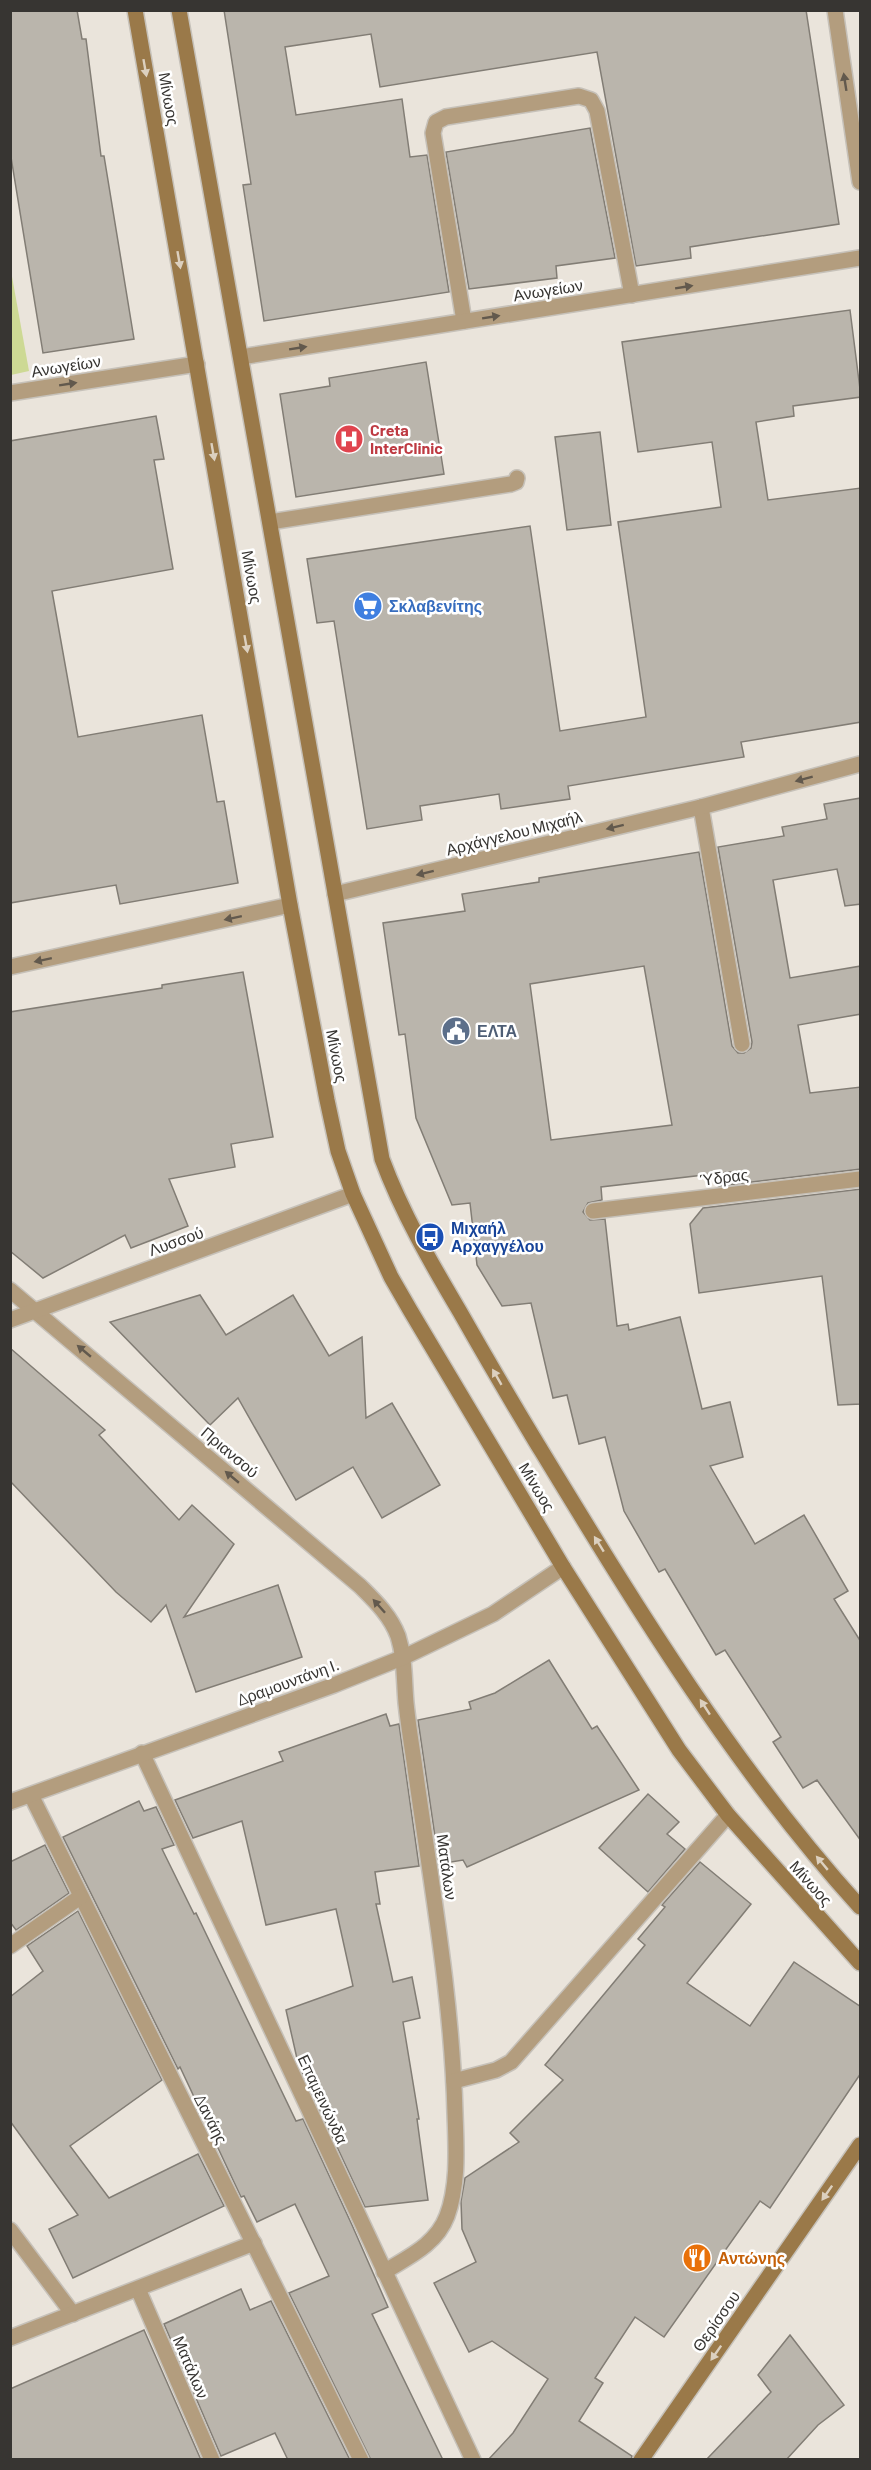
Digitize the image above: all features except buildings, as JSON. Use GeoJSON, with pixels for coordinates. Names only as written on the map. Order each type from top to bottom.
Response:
{"type":"FeatureCollection","features":[{"type":"Feature","properties":{"kind":"main road","name":"Μίνωος"},"geometry":{"type":"LineString","coordinates":[[135,10],[291,905],[327,1100],[339,1151],[353,1194],[391,1277],[563,1567],[679,1750],[728,1815],[861,1963]]}},
{"type":"Feature","properties":{"kind":"main road","name":"Μίνωος"},"geometry":{"type":"LineString","coordinates":[[179,10],[377,1139],[391,1182],[408,1220],[518,1411],[601,1547],[730,1744],[799,1835],[861,1907]]}},
{"type":"Feature","properties":{"kind":"main road","name":"Θερίσσου"},"geometry":{"type":"LineString","coordinates":[[641,2460],[861,2145]]}},
{"type":"Feature","properties":{"kind":"street"},"geometry":{"type":"LineString","coordinates":[[835,10],[861,182]]}},
{"type":"Feature","properties":{"kind":"street"},"geometry":{"type":"LineString","coordinates":[[464,321],[433,133],[436,122],[446,117],[579,96],[591,100],[597,111],[632,295]]}},
{"type":"Feature","properties":{"kind":"street","name":"Ανωγείων"},"geometry":{"type":"LineString","coordinates":[[241,357],[861,258]]}},
{"type":"Feature","properties":{"kind":"street","name":"Ανωγείων"},"geometry":{"type":"LineString","coordinates":[[10,393],[197,364]]}},
{"type":"Feature","properties":{"kind":"street"},"geometry":{"type":"LineString","coordinates":[[270,522],[511,484],[516,482],[517,478]]}},
{"type":"Feature","properties":{"kind":"street","name":"Αρχάγγελου Μιχαήλ"},"geometry":{"type":"LineString","coordinates":[[335,894],[701,807],[861,764]]}},
{"type":"Feature","properties":{"kind":"street"},"geometry":{"type":"LineString","coordinates":[[701,807],[742,1044]]}},
{"type":"Feature","properties":{"kind":"street"},"geometry":{"type":"LineString","coordinates":[[10,967],[291,905]]}},
{"type":"Feature","properties":{"kind":"street","name":"Ύδρας"},"geometry":{"type":"LineString","coordinates":[[592,1211],[861,1179]]}},
{"type":"Feature","properties":{"kind":"street","name":"Λυσσού"},"geometry":{"type":"LineString","coordinates":[[10,1320],[353,1194]]}},
{"type":"Feature","properties":{"kind":"street","name":"Πριανσού"},"geometry":{"type":"LineString","coordinates":[[10,1290],[360,1586],[382,1607],[392,1622],[404,1657]]}},
{"type":"Feature","properties":{"kind":"street","name":"Δραμουντάνη Ι."},"geometry":{"type":"LineString","coordinates":[[10,1802],[334,1685],[404,1657],[493,1614],[563,1567]]}},
{"type":"Feature","properties":{"kind":"street","name":"Ματάλων"},"geometry":{"type":"LineString","coordinates":[[384,2272],[422,2249],[441,2228],[447,2215],[456,2157],[449,2014],[407,1710],[404,1657]]}},
{"type":"Feature","properties":{"kind":"street","name":"Επαμεινώνδα"},"geometry":{"type":"LineString","coordinates":[[142,1753],[473,2460]]}},
{"type":"Feature","properties":{"kind":"street","name":"Δανάης"},"geometry":{"type":"LineString","coordinates":[[31,1795],[361,2460]]}},
{"type":"Feature","properties":{"kind":"street"},"geometry":{"type":"LineString","coordinates":[[454,2081],[496,2070],[511,2062],[728,1815]]}},
{"type":"Feature","properties":{"kind":"street"},"geometry":{"type":"LineString","coordinates":[[10,1946],[80,1897]]}},
{"type":"Feature","properties":{"kind":"street"},"geometry":{"type":"LineString","coordinates":[[10,2230],[73,2314]]}},
{"type":"Feature","properties":{"kind":"street"},"geometry":{"type":"LineString","coordinates":[[10,2338],[254,2243]]}},
{"type":"Feature","properties":{"kind":"street","name":"Ματάλων"},"geometry":{"type":"LineString","coordinates":[[138,2289],[212,2460]]}},
{"type":"Feature","properties":{"kind":"green space"},"geometry":{"type":"Polygon","coordinates":[[[11,271],[29,371],[10,375],[11,271]]]}},
{"type":"Feature","properties":{"kind":"place","name":"Creta InterClinic"},"geometry":{"type":"Point","coordinates":[349,439]}},
{"type":"Feature","properties":{"kind":"place","name":"Σκλαβενίτης"},"geometry":{"type":"Point","coordinates":[368,606]}},
{"type":"Feature","properties":{"kind":"place","name":"ΕΛΤΑ"},"geometry":{"type":"Point","coordinates":[456,1031]}},
{"type":"Feature","properties":{"kind":"place","name":"Μιχαήλ Αρχαγγέλου"},"geometry":{"type":"Point","coordinates":[430,1237]}},
{"type":"Feature","properties":{"kind":"place","name":"Αντώνης"},"geometry":{"type":"Point","coordinates":[697,2258]}}]}
